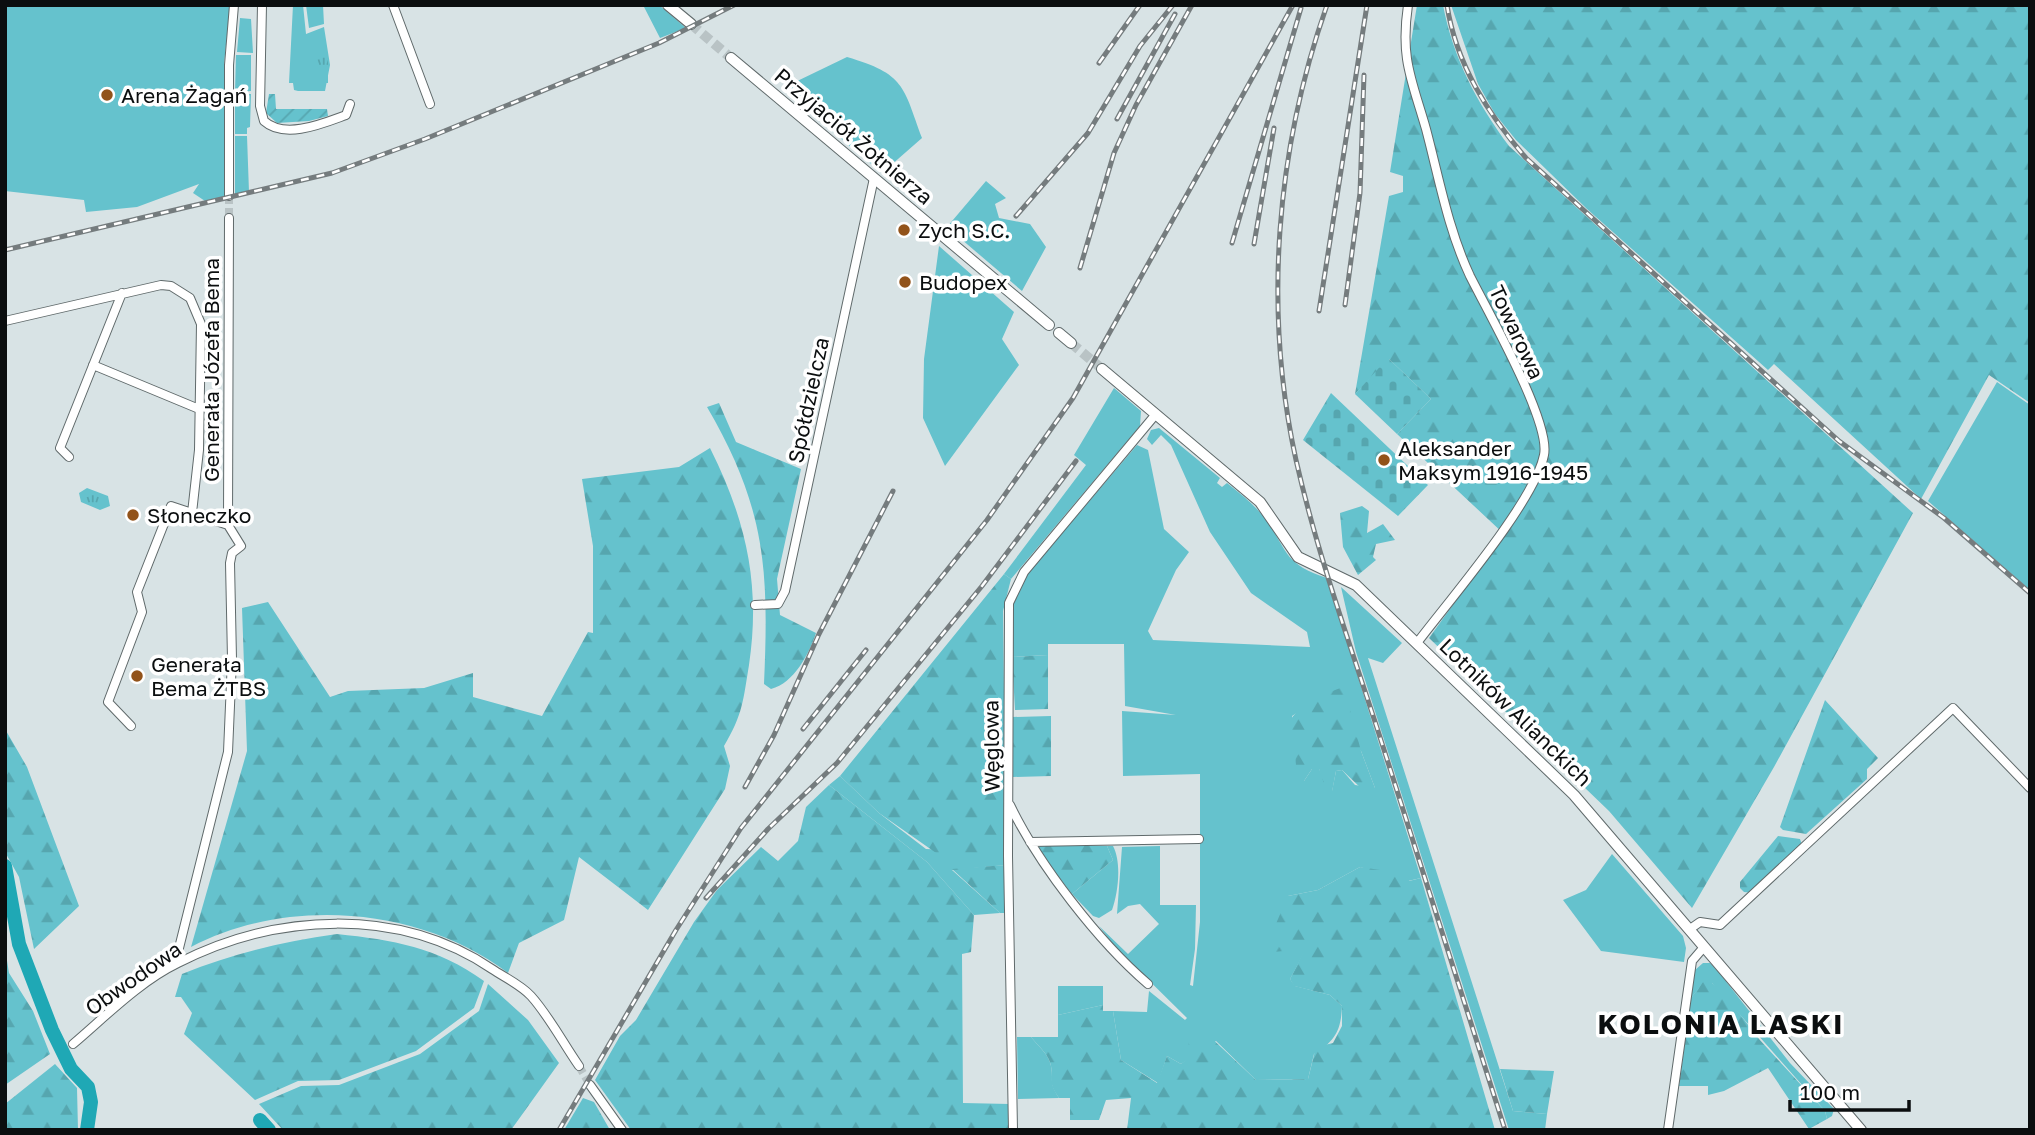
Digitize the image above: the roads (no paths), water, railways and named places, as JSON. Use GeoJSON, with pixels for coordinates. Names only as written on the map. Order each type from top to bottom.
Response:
{"type":"FeatureCollection","features":[{"type":"Feature","properties":{"kind":"main road"},"geometry":{"type":"LineString","coordinates":[[668,5],[691,24]]}},
{"type":"Feature","properties":{"kind":"main road","name":"Przyjaciół Żołnierza"},"geometry":{"type":"LineString","coordinates":[[731,58],[1049,325]]}},
{"type":"Feature","properties":{"kind":"main road"},"geometry":{"type":"LineString","coordinates":[[1059,333],[1071,344]]}},
{"type":"Feature","properties":{"kind":"main road","name":"Lotników Alianckich"},"geometry":{"type":"LineString","coordinates":[[1102,369],[1260,502],[1298,557],[1356,585],[1574,794],[1861,1130]]}},
{"type":"Feature","properties":{"kind":"street"},"geometry":{"type":"LineString","coordinates":[[229,196],[229,65],[234,5]]}},
{"type":"Feature","properties":{"kind":"street"},"geometry":{"type":"LineString","coordinates":[[262,5],[260,106],[264,121],[279,128],[310,126],[346,115],[350,104]]}},
{"type":"Feature","properties":{"kind":"street"},"geometry":{"type":"LineString","coordinates":[[393,5],[430,104]]}},
{"type":"Feature","properties":{"kind":"street","name":"Towarowa"},"geometry":{"type":"LineString","coordinates":[[1408,5],[1405,45],[1408,76],[1453,231],[1470,275],[1517,367],[1543,435],[1545,451],[1536,477],[1503,529],[1417,643]]}},
{"type":"Feature","properties":{"kind":"street","name":"Spółdzielcza"},"geometry":{"type":"LineString","coordinates":[[755,605],[778,604],[785,591],[874,178]]}},
{"type":"Feature","properties":{"kind":"street","name":"Generała Józefa Bema"},"geometry":{"type":"LineString","coordinates":[[228,526],[229,218]]}},
{"type":"Feature","properties":{"kind":"street","name":"Generała Józefa Bema"},"geometry":{"type":"LineString","coordinates":[[5,321],[161,285],[171,286],[190,298],[201,324],[199,450],[192,513],[171,506],[136,592],[142,612],[108,702],[131,726]]}},
{"type":"Feature","properties":{"kind":"street"},"geometry":{"type":"LineString","coordinates":[[69,457],[60,448],[122,293]]}},
{"type":"Feature","properties":{"kind":"street","name":"Generała Józefa Bema"},"geometry":{"type":"LineString","coordinates":[[93,365],[199,409]]}},
{"type":"Feature","properties":{"kind":"street","name":"Węglowa"},"geometry":{"type":"LineString","coordinates":[[1013,1130],[1007,625],[1011,594],[1024,572],[1156,414]]}},
{"type":"Feature","properties":{"kind":"street"},"geometry":{"type":"LineString","coordinates":[[175,964],[228,752],[232,659],[230,563],[232,553],[241,546],[228,526],[192,513]]}},
{"type":"Feature","properties":{"kind":"street"},"geometry":{"type":"LineString","coordinates":[[1690,929],[1700,922],[1720,925],[1953,708],[2030,788]]}},
{"type":"Feature","properties":{"kind":"street"},"geometry":{"type":"LineString","coordinates":[[1009,802],[1030,842],[1106,941],[1149,984]]}},
{"type":"Feature","properties":{"kind":"street"},"geometry":{"type":"LineString","coordinates":[[1030,842],[1199,839]]}},
{"type":"Feature","properties":{"kind":"street","name":"Obwodowa"},"geometry":{"type":"LineString","coordinates":[[72,1044],[175,964],[237,940],[299,924],[341,922],[409,932],[467,952],[530,994],[579,1066]]}},
{"type":"Feature","properties":{"kind":"street"},"geometry":{"type":"LineString","coordinates":[[1668,1130],[1692,961],[1704,947]]}},
{"type":"Feature","properties":{"kind":"street"},"geometry":{"type":"LineString","coordinates":[[590,1085],[622,1130]]}},
{"type":"Feature","properties":{"kind":"waterway"},"geometry":{"type":"LineString","coordinates":[[5,866],[19,944],[52,1030],[71,1069],[88,1087],[91,1102],[87,1130]]}},
{"type":"Feature","properties":{"kind":"waterway"},"geometry":{"type":"LineString","coordinates":[[260,1120],[269,1130]]}},
{"type":"Feature","properties":{"kind":"tunnel"},"geometry":{"type":"LineString","coordinates":[[691,24],[731,58]]}},
{"type":"Feature","properties":{"kind":"tunnel"},"geometry":{"type":"LineString","coordinates":[[229,196],[229,218]]}},
{"type":"Feature","properties":{"kind":"tunnel"},"geometry":{"type":"LineString","coordinates":[[1071,343],[1102,369]]}},
{"type":"Feature","properties":{"kind":"tunnel"},"geometry":{"type":"LineString","coordinates":[[579,1066],[590,1085]]}},
{"type":"Feature","properties":{"kind":"railway"},"geometry":{"type":"LineString","coordinates":[[5,250],[332,173],[425,139],[659,43],[734,5]]}},
{"type":"Feature","properties":{"kind":"railway"},"geometry":{"type":"LineString","coordinates":[[1099,63],[1140,5]]}},
{"type":"Feature","properties":{"kind":"railway"},"geometry":{"type":"LineString","coordinates":[[1016,216],[1088,133],[1140,46],[1173,5]]}},
{"type":"Feature","properties":{"kind":"railway"},"geometry":{"type":"LineString","coordinates":[[1080,268],[1114,153],[1136,105],[1192,5]]}},
{"type":"Feature","properties":{"kind":"railway"},"geometry":{"type":"LineString","coordinates":[[559,1130],[676,930],[741,828],[987,520],[1073,398],[1293,5]]}},
{"type":"Feature","properties":{"kind":"railway"},"geometry":{"type":"LineString","coordinates":[[1327,5],[1296,116],[1280,230],[1280,346],[1286,403],[1304,495],[1324,564],[1505,1130]]}},
{"type":"Feature","properties":{"kind":"railway"},"geometry":{"type":"LineString","coordinates":[[1319,311],[1367,5]]}},
{"type":"Feature","properties":{"kind":"railway"},"geometry":{"type":"LineString","coordinates":[[1447,5],[1451,27],[1466,68],[1487,106],[1526,158],[1839,441],[1944,518],[2030,593]]}},
{"type":"Feature","properties":{"kind":"railway"},"geometry":{"type":"LineString","coordinates":[[1232,243],[1301,8]]}},
{"type":"Feature","properties":{"kind":"railway"},"geometry":{"type":"LineString","coordinates":[[1117,119],[1175,14]]}},
{"type":"Feature","properties":{"kind":"railway"},"geometry":{"type":"LineString","coordinates":[[1345,305],[1360,193],[1364,75]]}},
{"type":"Feature","properties":{"kind":"railway"},"geometry":{"type":"LineString","coordinates":[[1254,244],[1274,128]]}},
{"type":"Feature","properties":{"kind":"railway"},"geometry":{"type":"LineString","coordinates":[[706,898],[768,829],[837,763],[982,586],[1076,461]]}},
{"type":"Feature","properties":{"kind":"railway"},"geometry":{"type":"LineString","coordinates":[[745,787],[774,735],[819,634],[893,491]]}},
{"type":"Feature","properties":{"kind":"railway"},"geometry":{"type":"LineString","coordinates":[[803,729],[866,650]]}},
{"type":"Feature","properties":{"kind":"place","name":"Arena Żagań"},"geometry":{"type":"Point","coordinates":[107,95]}},
{"type":"Feature","properties":{"kind":"place","name":"Zych S.C."},"geometry":{"type":"Point","coordinates":[904,230]}},
{"type":"Feature","properties":{"kind":"place","name":"Budopex"},"geometry":{"type":"Point","coordinates":[905,282]}},
{"type":"Feature","properties":{"kind":"place","name":"Aleksander Maksym 1916-1945"},"geometry":{"type":"Point","coordinates":[1384,460]}},
{"type":"Feature","properties":{"kind":"place","name":"Słoneczko"},"geometry":{"type":"Point","coordinates":[133,515]}},
{"type":"Feature","properties":{"kind":"place","name":"Generała Bema ŻTBS"},"geometry":{"type":"Point","coordinates":[137,676]}},
{"type":"Feature","properties":{"kind":"district","name":"KOLONIA LASKI"},"geometry":{"type":"Point","coordinates":[1721,1023]}}]}
